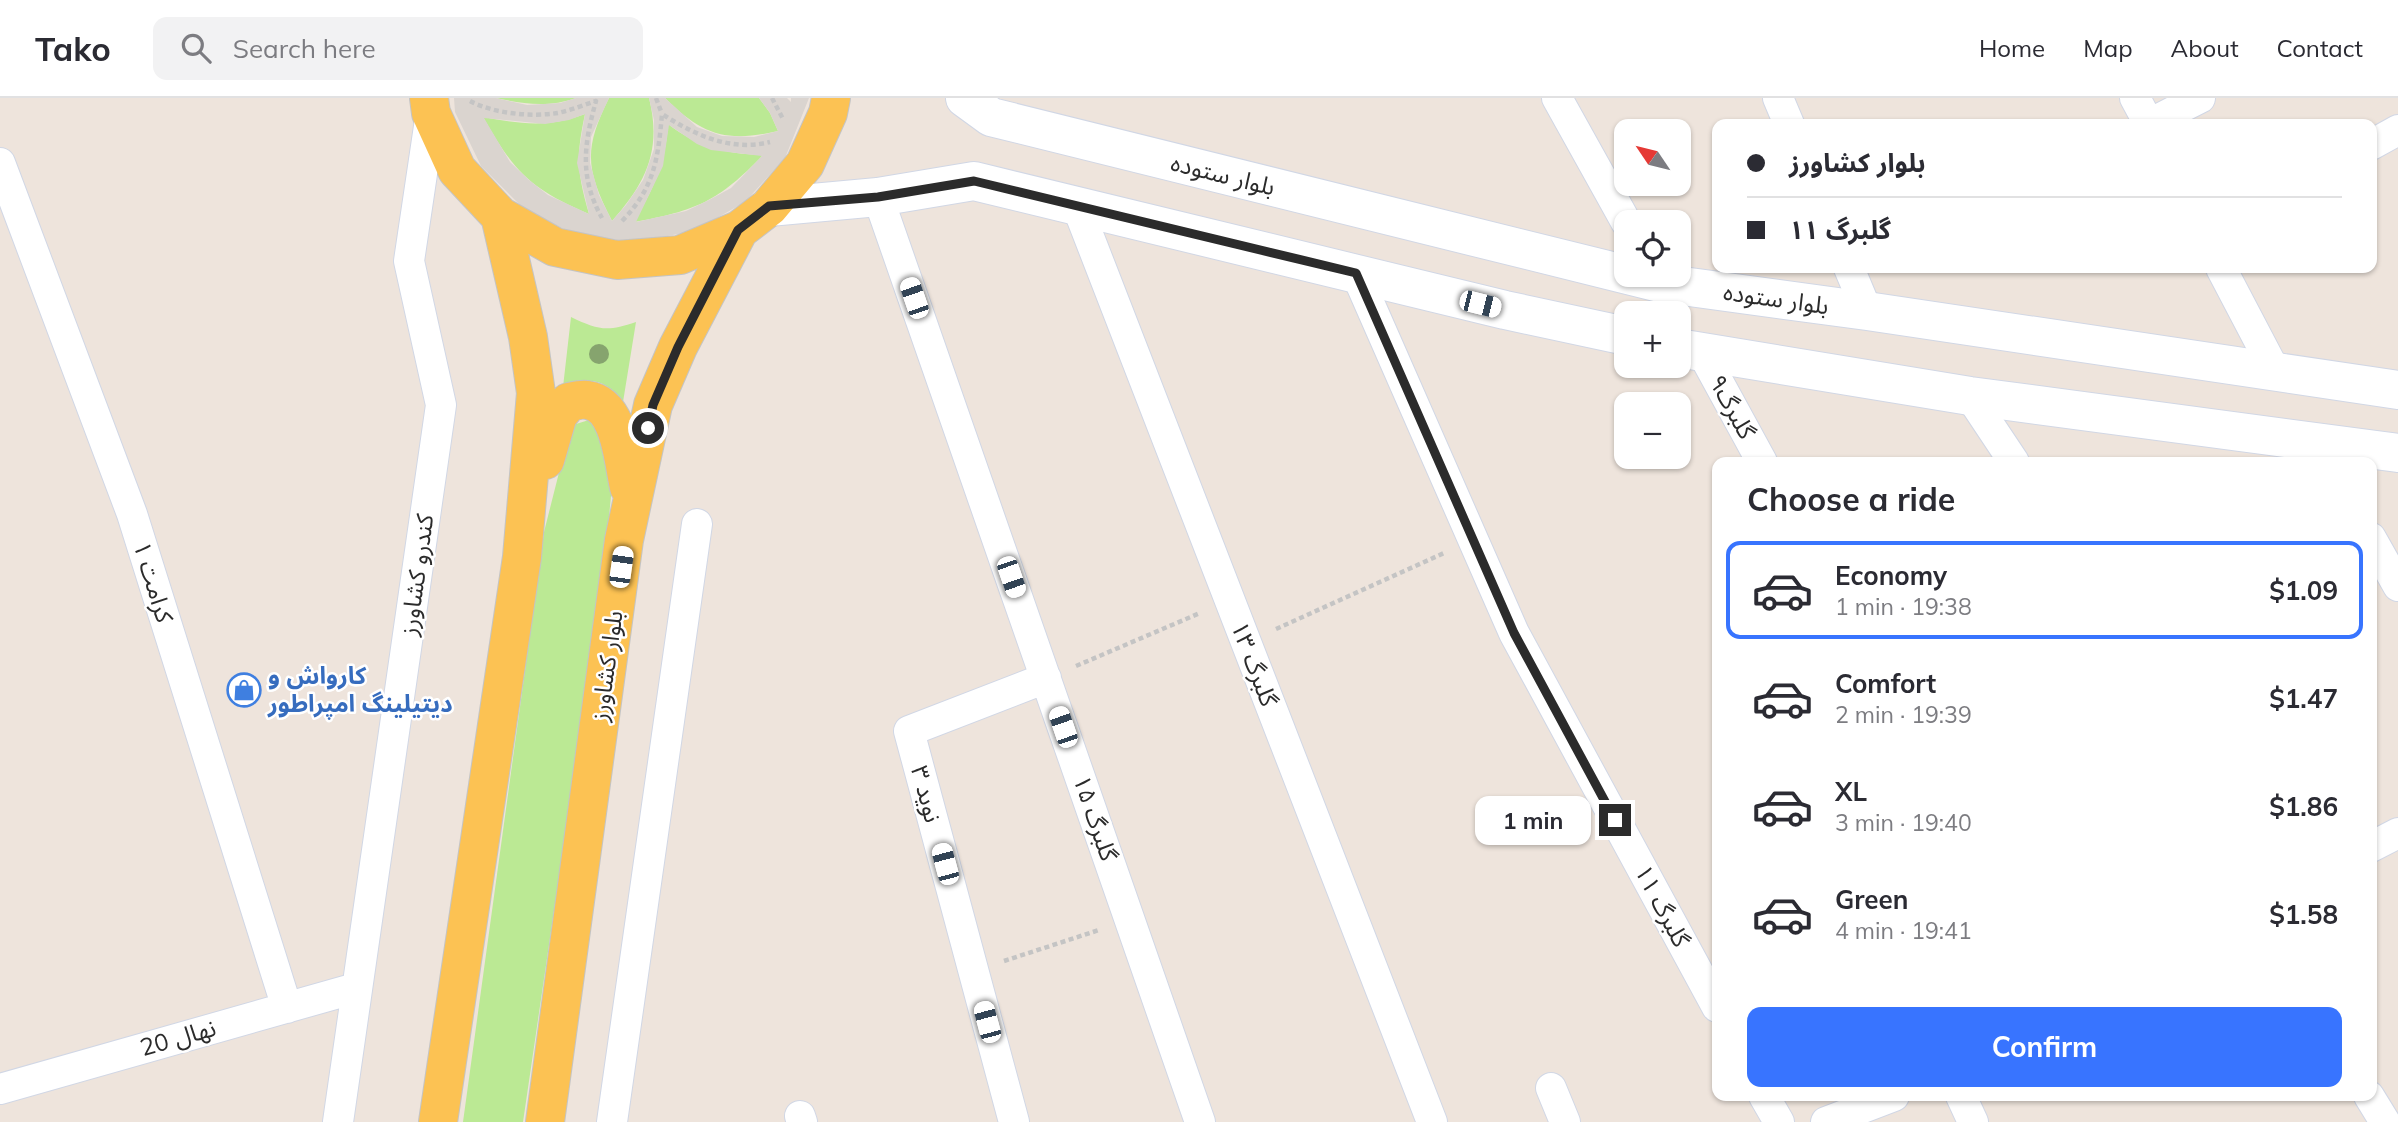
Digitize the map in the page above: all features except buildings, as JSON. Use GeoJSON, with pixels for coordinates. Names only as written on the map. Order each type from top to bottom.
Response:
{"type":"FeatureCollection","features":[{"type":"Feature","properties":{"kind":"main road"},"geometry":{"type":"LineString","coordinates":[[430,105],[457,170],[500,216],[555,247],[617,260],[680,255],[738,230],[769,206],[805,164],[828,113],[831,98]]}},
{"type":"Feature","properties":{"kind":"main road","name":"بلوار ستوده"},"geometry":{"type":"LineString","coordinates":[[965,98],[990,117],[1614,268]]}},
{"type":"Feature","properties":{"kind":"main road"},"geometry":{"type":"LineString","coordinates":[[769,206],[878,197],[974,181],[1614,333]]}},
{"type":"Feature","properties":{"kind":"main road"},"geometry":{"type":"LineString","coordinates":[[438,1122],[522,557],[537,393],[528,337],[500,216]]}},
{"type":"Feature","properties":{"kind":"main road","name":"بلوار کشاورز"},"geometry":{"type":"LineString","coordinates":[[545,1122],[624,540],[632,499],[653,405],[678,347],[738,230]]}},
{"type":"Feature","properties":{"kind":"main road","name":"بلوار ستوده"},"geometry":{"type":"LineString","coordinates":[[1691,284],[2398,390]]}},
{"type":"Feature","properties":{"kind":"main road"},"geometry":{"type":"LineString","coordinates":[[1691,350],[2323,452],[2398,453]]}},
{"type":"Feature","properties":{"kind":"main road"},"geometry":{"type":"LineString","coordinates":[[522,557],[551,437],[558,415],[569,402],[587,400],[606,410],[619,440],[632,499]]}},
{"type":"Feature","properties":{"kind":"street"},"geometry":{"type":"LineString","coordinates":[[1557,98],[1619,210]]}},
{"type":"Feature","properties":{"kind":"street"},"geometry":{"type":"LineString","coordinates":[[1778,98],[1787,119]]}},
{"type":"Feature","properties":{"kind":"street"},"geometry":{"type":"LineString","coordinates":[[2136,98],[2146,119]]}},
{"type":"Feature","properties":{"kind":"street"},"geometry":{"type":"LineString","coordinates":[[2159,119],[2200,98]]}},
{"type":"Feature","properties":{"kind":"street","name":"کندرو کشاورز"},"geometry":{"type":"LineString","coordinates":[[338,1122],[442,405],[410,261],[430,105]]}},
{"type":"Feature","properties":{"kind":"street"},"geometry":{"type":"LineString","coordinates":[[2377,142],[2398,131]]}},
{"type":"Feature","properties":{"kind":"street","name":"کرامت ۱"},"geometry":{"type":"LineString","coordinates":[[0,163],[132,514],[287,1007]]}},
{"type":"Feature","properties":{"kind":"street","name":"گلبرگ ۱۵"},"geometry":{"type":"LineString","coordinates":[[878,197],[1200,1122]]}},
{"type":"Feature","properties":{"kind":"street","name":"گلبرگ ۱۳"},"geometry":{"type":"LineString","coordinates":[[1077,206],[1432,1122]]}},
{"type":"Feature","properties":{"kind":"street","name":"گلبرگ ۱۱"},"geometry":{"type":"LineString","coordinates":[[1356,273],[1514,633],[1712,998]]}},
{"type":"Feature","properties":{"kind":"street"},"geometry":{"type":"LineString","coordinates":[[1851,273],[1867,311]]}},
{"type":"Feature","properties":{"kind":"street"},"geometry":{"type":"LineString","coordinates":[[2224,273],[2276,373]]}},
{"type":"Feature","properties":{"kind":"street","name":"گلبرگ۹"},"geometry":{"type":"LineString","coordinates":[[1691,352],[1759,457]]}},
{"type":"Feature","properties":{"kind":"street"},"geometry":{"type":"LineString","coordinates":[[1970,396],[2011,457]]}},
{"type":"Feature","properties":{"kind":"street"},"geometry":{"type":"LineString","coordinates":[[612,1122],[697,524]]}},
{"type":"Feature","properties":{"kind":"street"},"geometry":{"type":"LineString","coordinates":[[2377,549],[2398,586]]}},
{"type":"Feature","properties":{"kind":"street","name":"نوید ۳"},"geometry":{"type":"LineString","coordinates":[[1014,1122],[909,731],[1046,678]]}},
{"type":"Feature","properties":{"kind":"street"},"geometry":{"type":"LineString","coordinates":[[2377,844],[2398,833]]}},
{"type":"Feature","properties":{"kind":"street","name":"نهال 20"},"geometry":{"type":"LineString","coordinates":[[0,1089],[356,988]]}},
{"type":"Feature","properties":{"kind":"street"},"geometry":{"type":"LineString","coordinates":[[1551,1088],[1565,1122]]}},
{"type":"Feature","properties":{"kind":"street"},"geometry":{"type":"LineString","coordinates":[[1767,1101],[1779,1122]]}},
{"type":"Feature","properties":{"kind":"street"},"geometry":{"type":"LineString","coordinates":[[1826,1122],[1881,1101]]}},
{"type":"Feature","properties":{"kind":"street"},"geometry":{"type":"LineString","coordinates":[[1963,1101],[1973,1122]]}},
{"type":"Feature","properties":{"kind":"street"},"geometry":{"type":"LineString","coordinates":[[2372,1101],[2385,1122]]}},
{"type":"Feature","properties":{"kind":"path"},"geometry":{"type":"LineString","coordinates":[[468,111],[463,98],[493,109],[536,114],[558,113],[598,100]]}},
{"type":"Feature","properties":{"kind":"path"},"geometry":{"type":"LineString","coordinates":[[617,226],[633,210],[655,168],[660,150],[662,114],[656,98]]}},
{"type":"Feature","properties":{"kind":"path"},"geometry":{"type":"LineString","coordinates":[[598,100],[586,145],[585,167],[596,207],[603,220]]}},
{"type":"Feature","properties":{"kind":"path"},"geometry":{"type":"LineString","coordinates":[[662,114],[723,143],[758,145],[780,138]]}},
{"type":"Feature","properties":{"kind":"path"},"geometry":{"type":"LineString","coordinates":[[1246,643],[1473,540]]}},
{"type":"Feature","properties":{"kind":"path"},"geometry":{"type":"LineString","coordinates":[[1046,678],[1230,601]]}},
{"type":"Feature","properties":{"kind":"path"},"geometry":{"type":"LineString","coordinates":[[973,971],[1130,919]]}},
{"type":"Feature","properties":{"kind":"green space"},"geometry":{"type":"Polygon","coordinates":[[[496,98],[576,98],[536,104],[496,98]]]}},
{"type":"Feature","properties":{"kind":"green space"},"geometry":{"type":"Polygon","coordinates":[[[609,98],[649,98],[653,117],[652,150],[648,165],[634,193],[612,221],[597,188],[591,160],[595,132],[609,98]]]}},
{"type":"Feature","properties":{"kind":"green space"},"geometry":{"type":"Polygon","coordinates":[[[665,98],[759,98],[778,131],[744,136],[716,133],[691,120],[665,98]]]}},
{"type":"Feature","properties":{"kind":"green space"},"geometry":{"type":"Polygon","coordinates":[[[585,114],[579,164],[589,214],[552,196],[526,177],[504,152],[483,117],[547,123],[585,114]]]}},
{"type":"Feature","properties":{"kind":"green space"},"geometry":{"type":"Polygon","coordinates":[[[668,124],[712,148],[763,155],[733,183],[705,202],[674,213],[634,222],[657,175],[665,151],[668,124]]]}},
{"type":"Feature","properties":{"kind":"green space"},"geometry":{"type":"Polygon","coordinates":[[[571,317],[603,328],[636,322],[623,402],[610,388],[596,382],[563,387],[571,317]]]}},
{"type":"Feature","properties":{"kind":"green space"},"geometry":{"type":"Polygon","coordinates":[[[589,420],[598,425],[613,475],[604,570],[523,1122],[463,1122],[544,532],[569,433],[576,424],[589,420]]]}},
{"type":"Feature","properties":{"kind":"shaded area"},"geometry":{"type":"Polygon","coordinates":[[[454,98],[496,98],[527,105],[560,103],[576,98],[609,98],[591,137],[590,163],[599,195],[612,221],[643,180],[654,149],[654,120],[649,98],[665,98],[697,127],[722,136],[754,137],[778,131],[759,98],[787,98],[791,102],[791,98],[809,98],[785,158],[745,202],[694,231],[635,242],[576,235],[523,208],[481,166],[455,112],[454,98]],[[585,114],[545,124],[484,118],[510,162],[529,180],[548,195],[589,214],[577,163],[585,114]],[[669,125],[663,166],[636,222],[686,211],[709,200],[731,188],[762,156],[711,150],[669,125]]]}},
{"type":"Feature","properties":{"kind":"place","name":"کارواش و دیتیلینگ امپراطور"},"geometry":{"type":"Point","coordinates":[244,690]}},
{"type":"Feature","properties":{"kind":"route"},"geometry":{"type":"LineString","coordinates":[[648,428],[653,405],[678,347],[738,230],[769,206],[878,197],[974,181],[1356,273],[1514,633],[1615,820]]}}]}
